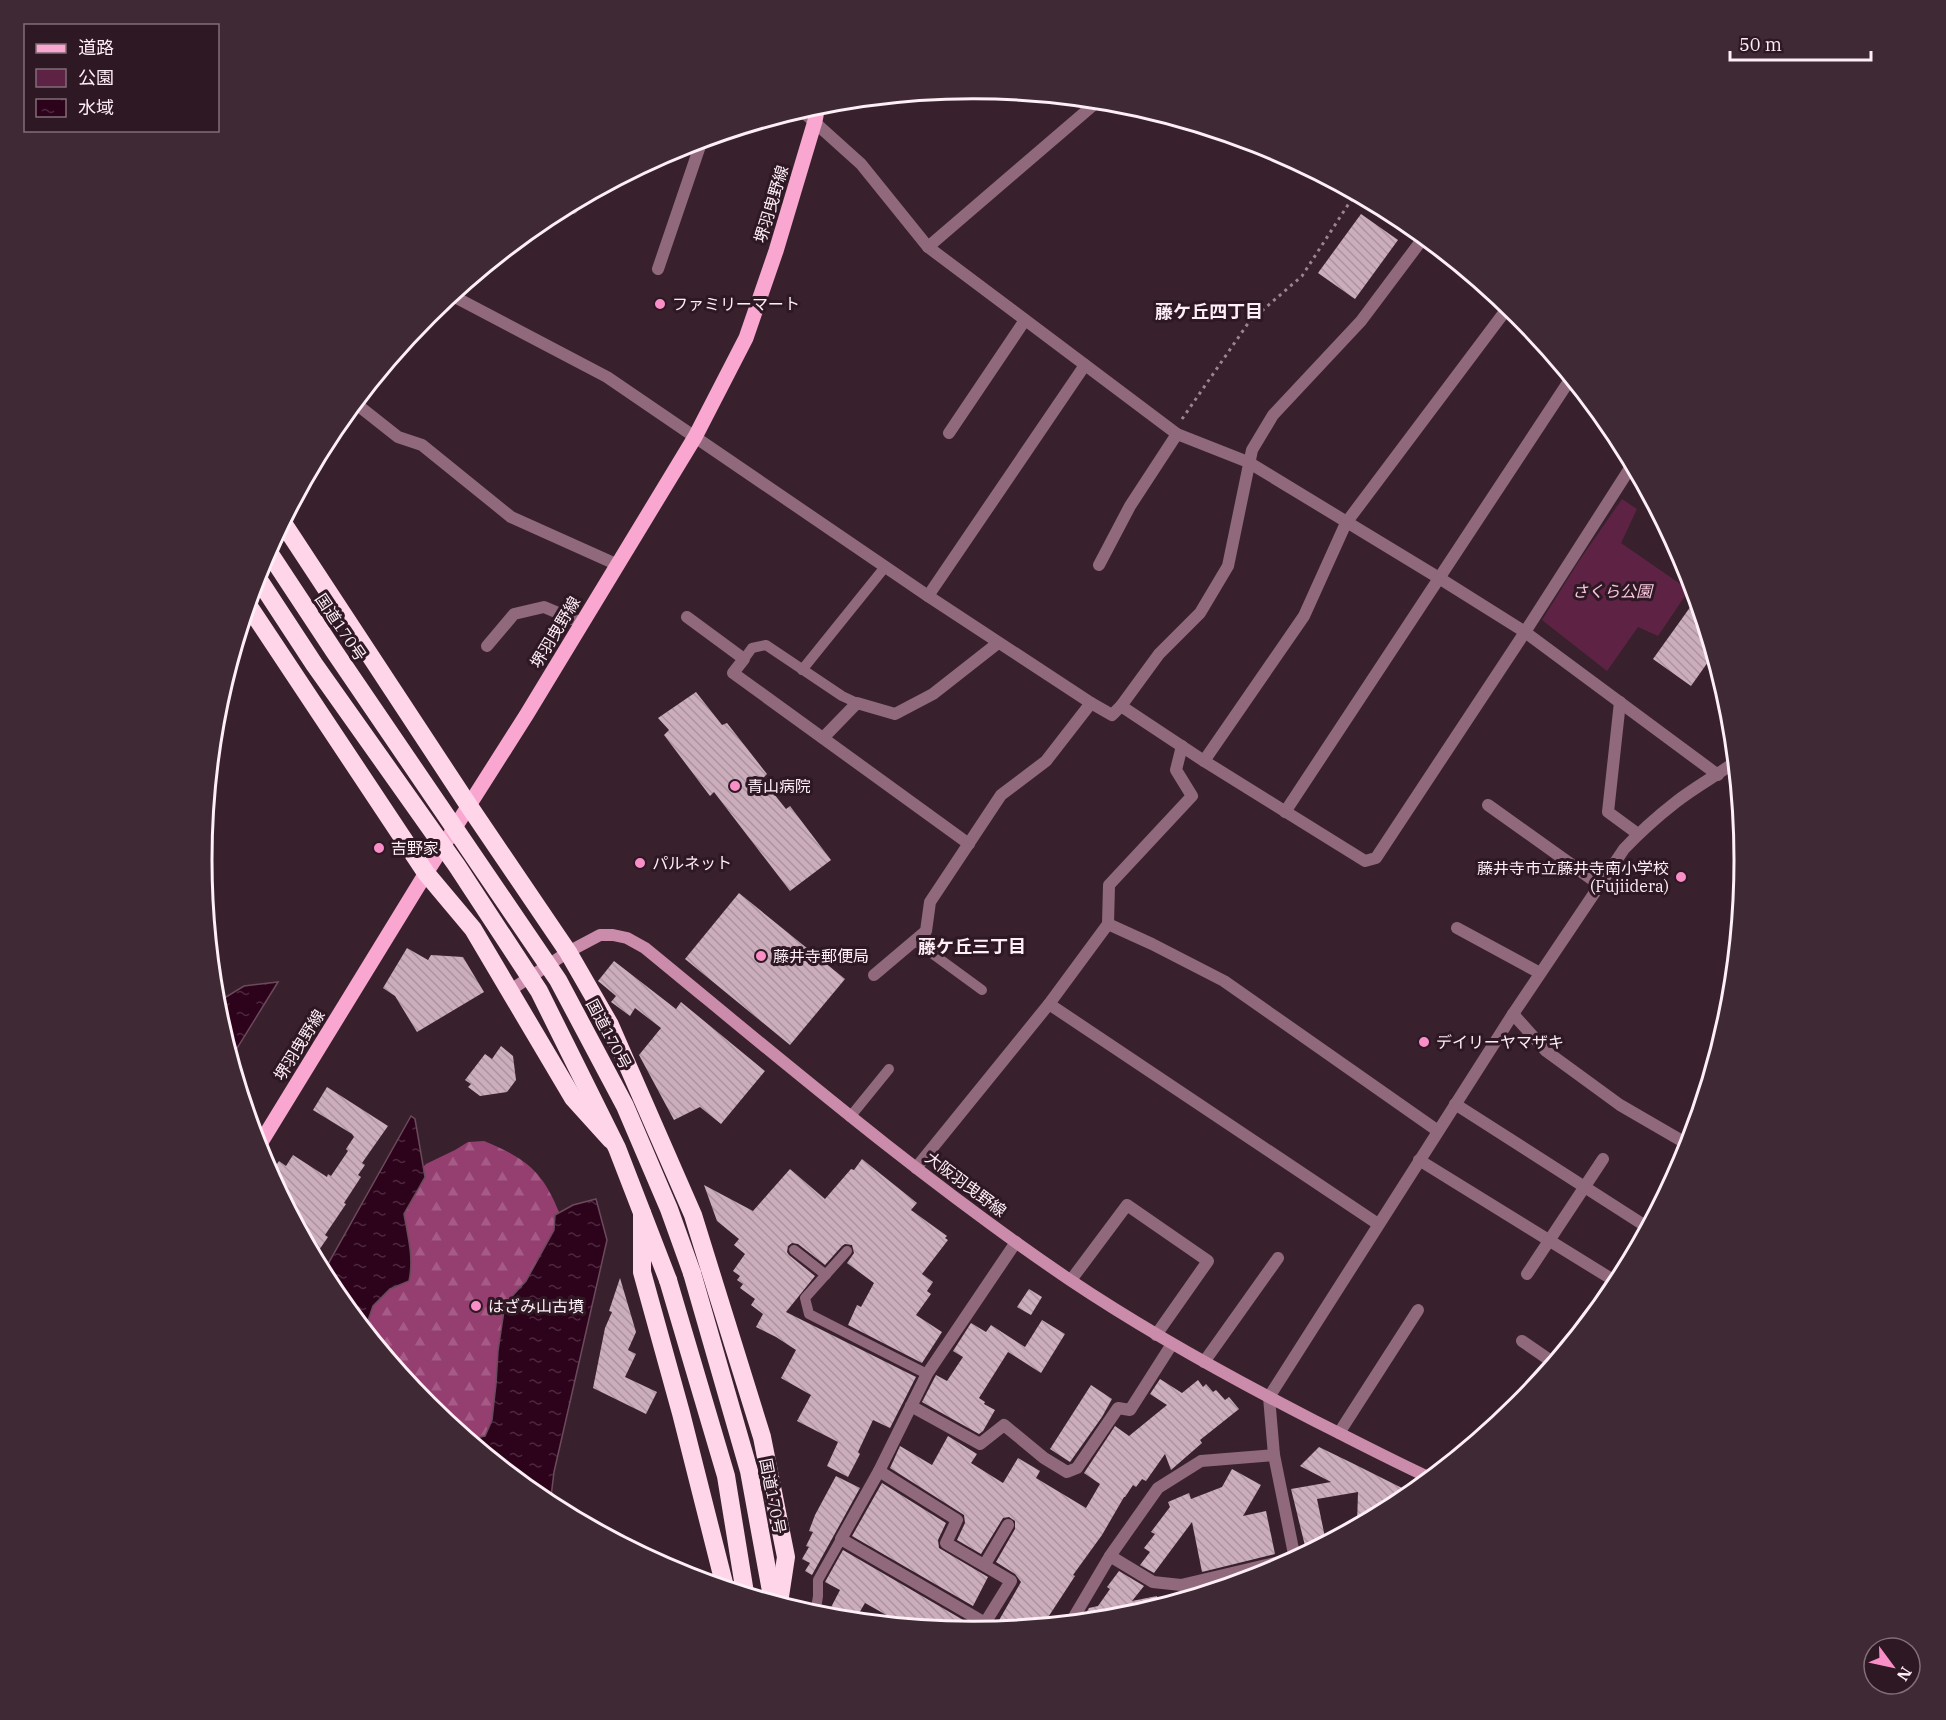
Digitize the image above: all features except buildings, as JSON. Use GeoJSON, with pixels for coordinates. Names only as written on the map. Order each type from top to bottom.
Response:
{"type":"FeatureCollection","features":[{"type":"Feature","properties":{"kind":"highway"},"geometry":{"type":"LineString","coordinates":[[287,529],[568,952],[610,1025],[693,1215],[762,1437],[786,1557],[780,1596]]}},
{"type":"Feature","properties":{"kind":"highway","name":"国道170号"},"geometry":{"type":"LineString","coordinates":[[274,560],[333,651],[558,980],[625,1106],[669,1209],[692,1273],[749,1472],[771,1594]]}},
{"type":"Feature","properties":{"kind":"highway"},"geometry":{"type":"LineString","coordinates":[[263,586],[314,664],[457,866],[539,991],[617,1148],[668,1280],[726,1476],[744,1586]]}},
{"type":"Feature","properties":{"kind":"highway"},"geometry":{"type":"LineString","coordinates":[[250,623],[426,873],[474,929],[573,1098],[625,1156],[642,1200],[642,1272],[723,1579]]}},
{"type":"Feature","properties":{"kind":"main road","name":"堺羽曳野線"},"geometry":{"type":"LineString","coordinates":[[264,1137],[695,437],[746,338],[776,251],[816,116]]}},
{"type":"Feature","properties":{"kind":"main road","name":"大阪羽曳野線"},"geometry":{"type":"LineString","coordinates":[[510,991],[568,952],[600,935],[627,938],[645,948],[850,1117],[916,1168],[1071,1280],[1156,1335],[1204,1362],[1422,1474]]}},
{"type":"Feature","properties":{"kind":"street"},"geometry":{"type":"LineString","coordinates":[[928,247],[1089,109]]}},
{"type":"Feature","properties":{"kind":"street"},"geometry":{"type":"LineString","coordinates":[[810,117],[861,164],[928,247],[1175,433],[1248,462],[1525,632],[1718,775]]}},
{"type":"Feature","properties":{"kind":"street"},"geometry":{"type":"LineString","coordinates":[[658,269],[698,151]]}},
{"type":"Feature","properties":{"kind":"street"},"geometry":{"type":"LineString","coordinates":[[459,299],[607,377],[998,643],[1112,715],[1159,654],[1200,613],[1228,566],[1251,450],[1273,415],[1361,321],[1419,244]]}},
{"type":"Feature","properties":{"kind":"street"},"geometry":{"type":"LineString","coordinates":[[1204,761],[1304,616],[1346,523],[1503,314]]}},
{"type":"Feature","properties":{"kind":"street"},"geometry":{"type":"LineString","coordinates":[[949,433],[1025,320]]}},
{"type":"Feature","properties":{"kind":"street"},"geometry":{"type":"LineString","coordinates":[[928,596],[1085,365]]}},
{"type":"Feature","properties":{"kind":"street"},"geometry":{"type":"LineString","coordinates":[[1285,812],[1567,384]]}},
{"type":"Feature","properties":{"kind":"street"},"geometry":{"type":"LineString","coordinates":[[361,408],[398,437],[422,445],[511,517],[618,565]]}},
{"type":"Feature","properties":{"kind":"street"},"geometry":{"type":"LineString","coordinates":[[1099,565],[1130,506],[1175,433]]}},
{"type":"Feature","properties":{"kind":"street"},"geometry":{"type":"LineString","coordinates":[[1121,706],[1204,761],[1365,861],[1376,858],[1627,472]]}},
{"type":"Feature","properties":{"kind":"street"},"geometry":{"type":"LineString","coordinates":[[487,646],[514,614],[544,607],[582,623]]}},
{"type":"Feature","properties":{"kind":"street"},"geometry":{"type":"LineString","coordinates":[[687,617],[744,659],[734,672],[969,844]]}},
{"type":"Feature","properties":{"kind":"street"},"geometry":{"type":"LineString","coordinates":[[824,738],[857,703],[895,714],[933,694],[998,643]]}},
{"type":"Feature","properties":{"kind":"street"},"geometry":{"type":"LineString","coordinates":[[1620,702],[1608,812],[1638,834]]}},
{"type":"Feature","properties":{"kind":"street"},"geometry":{"type":"LineString","coordinates":[[874,975],[926,931],[930,902],[1001,795],[1046,761],[1091,703]]}},
{"type":"Feature","properties":{"kind":"street"},"geometry":{"type":"LineString","coordinates":[[916,1168],[1049,1004],[1108,924],[1109,885],[1192,796],[1176,770],[1182,746]]}},
{"type":"Feature","properties":{"kind":"street"},"geometry":{"type":"LineString","coordinates":[[1293,1550],[1274,1455],[1269,1397],[1513,1014],[1624,849],[1677,801],[1728,768]]}},
{"type":"Feature","properties":{"kind":"street"},"geometry":{"type":"LineString","coordinates":[[1488,805],[1600,885]]}},
{"type":"Feature","properties":{"kind":"street"},"geometry":{"type":"LineString","coordinates":[[1108,924],[1224,981],[1438,1131]]}},
{"type":"Feature","properties":{"kind":"street"},"geometry":{"type":"LineString","coordinates":[[1458,928],[1540,974]]}},
{"type":"Feature","properties":{"kind":"street"},"geometry":{"type":"LineString","coordinates":[[1049,1004],[1378,1224]]}},
{"type":"Feature","properties":{"kind":"street"},"geometry":{"type":"LineString","coordinates":[[1513,1014],[1546,1051],[1620,1105],[1680,1140]]}},
{"type":"Feature","properties":{"kind":"street"},"geometry":{"type":"LineString","coordinates":[[1455,1104],[1641,1224]]}},
{"type":"Feature","properties":{"kind":"street"},"geometry":{"type":"LineString","coordinates":[[1527,1274],[1603,1159]]}},
{"type":"Feature","properties":{"kind":"street"},"geometry":{"type":"LineString","coordinates":[[1419,1160],[1609,1278]]}},
{"type":"Feature","properties":{"kind":"street"},"geometry":{"type":"LineString","coordinates":[[1071,1280],[1127,1204],[1208,1261],[1156,1335]]}},
{"type":"Feature","properties":{"kind":"street"},"geometry":{"type":"LineString","coordinates":[[973,1621],[841,1539],[879,1471],[927,1374],[1016,1242]]}},
{"type":"Feature","properties":{"kind":"street"},"geometry":{"type":"LineString","coordinates":[[1204,1362],[1278,1258]]}},
{"type":"Feature","properties":{"kind":"street"},"geometry":{"type":"LineString","coordinates":[[1339,1433],[1418,1310]]}},
{"type":"Feature","properties":{"kind":"street"},"geometry":{"type":"LineString","coordinates":[[1522,1341],[1548,1359]]}},
{"type":"Feature","properties":{"kind":"street"},"geometry":{"type":"LineString","coordinates":[[911,1406],[980,1444],[1004,1425],[1044,1458],[1067,1472],[1077,1468],[1119,1408],[1130,1410],[1172,1344]]}},
{"type":"Feature","properties":{"kind":"street"},"geometry":{"type":"LineString","coordinates":[[1076,1613],[1110,1556],[1158,1488],[1201,1461],[1274,1455]]}},
{"type":"Feature","properties":{"kind":"street"},"geometry":{"type":"LineString","coordinates":[[879,1471],[957,1520],[946,1543],[1011,1581],[987,1620]]}},
{"type":"Feature","properties":{"kind":"street"},"geometry":{"type":"LineString","coordinates":[[985,1564],[1008,1525]]}},
{"type":"Feature","properties":{"kind":"street"},"geometry":{"type":"LineString","coordinates":[[1110,1556],[1153,1582],[1181,1584],[1251,1568]]}},
{"type":"Feature","properties":{"kind":"lane"},"geometry":{"type":"LineString","coordinates":[[802,670],[885,567]]}},
{"type":"Feature","properties":{"kind":"lane"},"geometry":{"type":"LineString","coordinates":[[744,659],[752,648],[766,645],[842,696],[857,703]]}},
{"type":"Feature","properties":{"kind":"lane"},"geometry":{"type":"LineString","coordinates":[[915,940],[982,990]]}},
{"type":"Feature","properties":{"kind":"lane"},"geometry":{"type":"LineString","coordinates":[[850,1117],[889,1069]]}},
{"type":"Feature","properties":{"kind":"lane"},"geometry":{"type":"LineString","coordinates":[[795,1250],[826,1275]]}},
{"type":"Feature","properties":{"kind":"lane"},"geometry":{"type":"LineString","coordinates":[[847,1251],[805,1299],[809,1314],[927,1374]]}},
{"type":"Feature","properties":{"kind":"lane"},"geometry":{"type":"LineString","coordinates":[[817,1604],[818,1580],[841,1539]]}},
{"type":"Feature","properties":{"kind":"path"},"geometry":{"type":"LineString","coordinates":[[1175,433],[1249,322],[1302,276],[1351,200]]}},
{"type":"Feature","properties":{"kind":"green space","name":"さくら公園"},"geometry":{"type":"Polygon","coordinates":[[[1622,499],[1637,509],[1621,543],[1682,585],[1686,594],[1658,636],[1638,627],[1607,671],[1542,620],[1622,499]]]}},
{"type":"Feature","properties":{"kind":"green space"},"geometry":{"type":"Polygon","coordinates":[[[484,1141],[521,1160],[539,1176],[559,1212],[489,1444],[471,1432],[435,1398],[401,1362],[357,1306],[407,1185],[426,1164],[468,1142],[484,1141]]]}},
{"type":"Feature","properties":{"kind":"water"},"geometry":{"type":"Polygon","coordinates":[[[278,982],[236,1049],[225,997],[244,986],[278,982]]]}},
{"type":"Feature","properties":{"kind":"water"},"geometry":{"type":"Polygon","coordinates":[[[411,1116],[415,1119],[425,1177],[404,1214],[411,1256],[409,1281],[390,1289],[373,1306],[368,1321],[328,1264],[411,1116]]]}},
{"type":"Feature","properties":{"kind":"water"},"geometry":{"type":"Polygon","coordinates":[[[596,1199],[607,1240],[554,1472],[551,1494],[478,1437],[485,1436],[492,1420],[505,1304],[526,1281],[554,1230],[555,1215],[573,1205],[596,1199]]]}},
{"type":"Feature","properties":{"kind":"place","name":"ファミリーマート"},"geometry":{"type":"Point","coordinates":[660,304]}},
{"type":"Feature","properties":{"kind":"place","name":"青山病院"},"geometry":{"type":"Point","coordinates":[735,786]}},
{"type":"Feature","properties":{"kind":"place","name":"吉野家"},"geometry":{"type":"Point","coordinates":[379,848]}},
{"type":"Feature","properties":{"kind":"place","name":"パルネット"},"geometry":{"type":"Point","coordinates":[640,863]}},
{"type":"Feature","properties":{"kind":"place","name":"藤井寺市立藤井寺南小学校 (Fujiidera)"},"geometry":{"type":"Point","coordinates":[1681,877]}},
{"type":"Feature","properties":{"kind":"place","name":"藤井寺郵便局"},"geometry":{"type":"Point","coordinates":[761,956]}},
{"type":"Feature","properties":{"kind":"place","name":"デイリーヤマザキ"},"geometry":{"type":"Point","coordinates":[1424,1042]}},
{"type":"Feature","properties":{"kind":"place","name":"はざみ山古墳"},"geometry":{"type":"Point","coordinates":[476,1306]}},
{"type":"Feature","properties":{"kind":"district","name":"藤ケ丘四丁目"},"geometry":{"type":"Point","coordinates":[1209,312]}},
{"type":"Feature","properties":{"kind":"district","name":"藤ケ丘三丁目"},"geometry":{"type":"Point","coordinates":[972,947]}}]}
